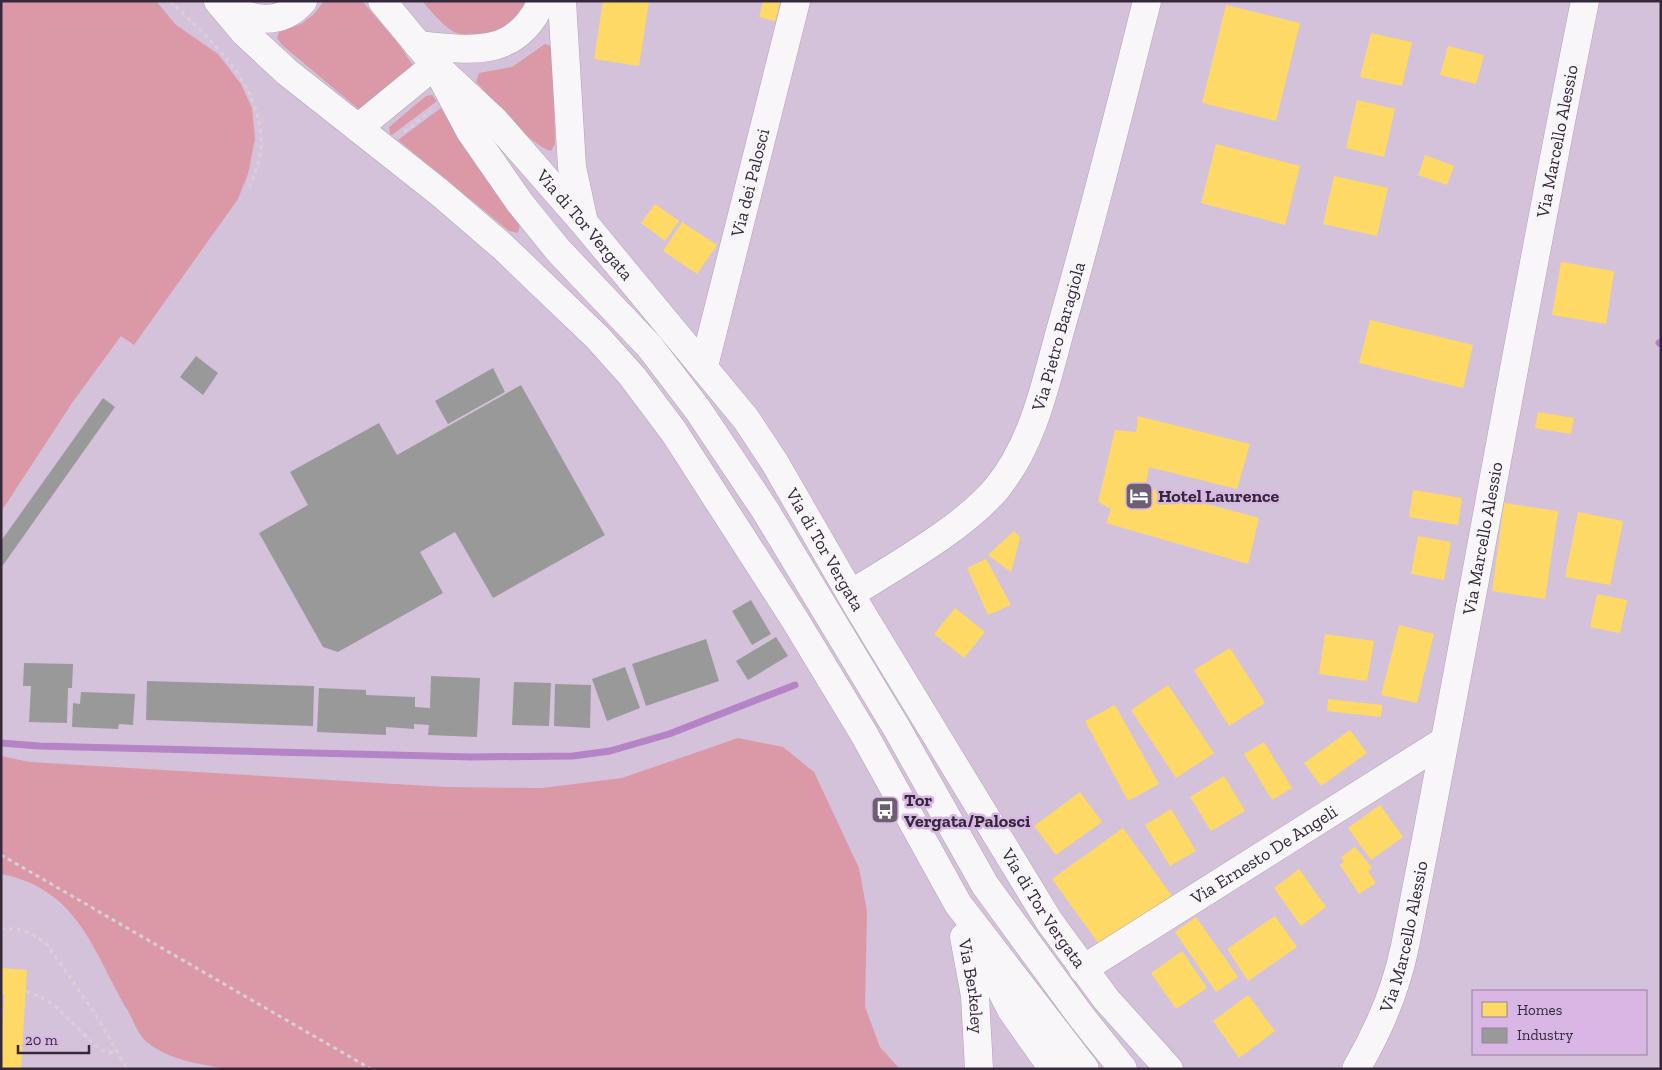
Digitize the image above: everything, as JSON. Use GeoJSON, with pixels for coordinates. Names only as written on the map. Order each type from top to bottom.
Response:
{"type":"FeatureCollection","features":[{"type":"Feature","properties":{"kind":"street"},"geometry":{"type":"LineString","coordinates":[[219,1],[243,15],[264,20],[284,17],[303,1]]}},
{"type":"Feature","properties":{"kind":"street"},"geometry":{"type":"LineString","coordinates":[[219,1],[236,23],[263,51],[439,192],[503,247],[597,337],[653,403],[723,506],[864,734],[958,904],[1012,1011],[1053,1069]]}},
{"type":"Feature","properties":{"kind":"street","name":"Via di Tor Vergata"},"geometry":{"type":"LineString","coordinates":[[382,1],[427,55],[495,121],[585,224],[746,419],[775,463],[851,594],[1049,921],[1083,969],[1126,1022],[1169,1069]]}},
{"type":"Feature","properties":{"kind":"street"},"geometry":{"type":"LineString","coordinates":[[358,128],[427,55],[499,46],[514,39],[525,28],[542,1]]}},
{"type":"Feature","properties":{"kind":"street"},"geometry":{"type":"LineString","coordinates":[[562,1],[572,166],[585,224]]}},
{"type":"Feature","properties":{"kind":"street","name":"Via dei Palosci"},"geometry":{"type":"LineString","coordinates":[[704,366],[796,1]]}},
{"type":"Feature","properties":{"kind":"street","name":"Via Pietro Baragiola"},"geometry":{"type":"LineString","coordinates":[[851,594],[977,509],[998,488],[1028,438],[1095,207],[1147,1]]}},
{"type":"Feature","properties":{"kind":"street","name":"Via Marcello Alessio"},"geometry":{"type":"LineString","coordinates":[[1356,1069],[1382,1020],[1402,962],[1539,234],[1586,1]]}},
{"type":"Feature","properties":{"kind":"street","name":"Via di Tor Vergata"},"geometry":{"type":"LineString","coordinates":[[427,55],[470,131],[520,203],[558,250],[650,347],[713,433],[765,510],[896,727],[985,885],[1080,1015],[1123,1069]]}},
{"type":"Feature","properties":{"kind":"street","name":"Via Ernesto De Angeli"},"geometry":{"type":"LineString","coordinates":[[1083,969],[1444,741]]}},
{"type":"Feature","properties":{"kind":"street"},"geometry":{"type":"LineString","coordinates":[[958,904],[1085,1069]]}},
{"type":"Feature","properties":{"kind":"street","name":"Via Berkeley"},"geometry":{"type":"LineString","coordinates":[[958,904],[975,996],[979,1069]]}},
{"type":"Feature","properties":{"kind":"path"},"geometry":{"type":"LineString","coordinates":[[170,1],[220,50],[243,80],[256,107],[261,151],[248,191]]}},
{"type":"Feature","properties":{"kind":"path"},"geometry":{"type":"LineString","coordinates":[[403,133],[432,110]]}},
{"type":"Feature","properties":{"kind":"path"},"geometry":{"type":"LineString","coordinates":[[1,855],[371,1069]]}},
{"type":"Feature","properties":{"kind":"path"},"geometry":{"type":"LineString","coordinates":[[1,929],[18,929],[30,933],[46,943],[94,1012],[127,1069]]}},
{"type":"Feature","properties":{"kind":"path"},"geometry":{"type":"LineString","coordinates":[[26,992],[34,994],[71,1019],[102,1051],[117,1053]]}},
{"type":"Feature","properties":{"kind":"shaded area"},"geometry":{"type":"Polygon","coordinates":[[[1,1],[156,1],[176,25],[218,54],[241,84],[252,108],[255,139],[248,174],[238,199],[134,345],[121,336],[72,403],[1,512],[1,1]]]}},
{"type":"Feature","properties":{"kind":"shaded area"},"geometry":{"type":"Polygon","coordinates":[[[324,1],[362,1],[398,43],[412,64],[413,67],[362,112],[282,45],[277,38],[279,32],[301,24],[314,14],[324,1]]]}},
{"type":"Feature","properties":{"kind":"shaded area"},"geometry":{"type":"Polygon","coordinates":[[[422,1],[530,1],[501,34],[473,36],[464,35],[448,28],[422,1]]]}},
{"type":"Feature","properties":{"kind":"shaded area"},"geometry":{"type":"Polygon","coordinates":[[[545,44],[552,46],[553,51],[555,144],[551,151],[533,140],[523,131],[476,82],[479,73],[512,67],[545,44]]]}},
{"type":"Feature","properties":{"kind":"shaded area"},"geometry":{"type":"Polygon","coordinates":[[[432,95],[437,101],[392,135],[390,134],[389,127],[426,96],[432,95]]]}},
{"type":"Feature","properties":{"kind":"shaded area"},"geometry":{"type":"Polygon","coordinates":[[[441,108],[520,224],[518,233],[509,231],[398,140],[441,108]]]}},
{"type":"Feature","properties":{"kind":"shaded area"},"geometry":{"type":"Polygon","coordinates":[[[738,738],[783,747],[814,772],[859,868],[867,911],[865,1007],[880,1047],[900,1069],[231,1069],[198,1064],[167,1054],[142,1037],[93,946],[81,926],[66,908],[49,893],[27,882],[1,874],[1,756],[30,762],[446,787],[542,788],[622,778],[738,738]]]}},
{"type":"Feature","properties":{"kind":"building: Homes"},"geometry":{"type":"Polygon","coordinates":[[[603,1],[649,1],[639,66],[594,59],[603,1]]]}},
{"type":"Feature","properties":{"kind":"building: Homes"},"geometry":{"type":"Polygon","coordinates":[[[763,1],[780,1],[775,21],[759,17],[763,1]]]}},
{"type":"Feature","properties":{"kind":"building: Homes"},"geometry":{"type":"Polygon","coordinates":[[[1226,5],[1300,23],[1276,121],[1202,103],[1226,5]]]}},
{"type":"Feature","properties":{"kind":"building: Homes"},"geometry":{"type":"Polygon","coordinates":[[[1371,33],[1412,42],[1402,86],[1360,77],[1371,33]]]}},
{"type":"Feature","properties":{"kind":"building: Homes"},"geometry":{"type":"Polygon","coordinates":[[[1448,46],[1484,55],[1476,84],[1440,75],[1448,46]]]}},
{"type":"Feature","properties":{"kind":"building: Homes"},"geometry":{"type":"Polygon","coordinates":[[[1357,100],[1395,109],[1384,157],[1346,148],[1357,100]]]}},
{"type":"Feature","properties":{"kind":"building: Homes"},"geometry":{"type":"Polygon","coordinates":[[[1216,144],[1300,166],[1285,225],[1201,203],[1216,144]]]}},
{"type":"Feature","properties":{"kind":"building: Homes"},"geometry":{"type":"Polygon","coordinates":[[[1425,155],[1454,166],[1447,185],[1418,175],[1425,155]]]}},
{"type":"Feature","properties":{"kind":"building: Homes"},"geometry":{"type":"Polygon","coordinates":[[[1334,176],[1388,188],[1377,236],[1323,224],[1334,176]]]}},
{"type":"Feature","properties":{"kind":"building: Homes"},"geometry":{"type":"Polygon","coordinates":[[[655,204],[679,221],[665,241],[641,223],[655,204]]]}},
{"type":"Feature","properties":{"kind":"building: Homes"},"geometry":{"type":"Polygon","coordinates":[[[682,222],[717,245],[697,274],[663,251],[682,222]]]}},
{"type":"Feature","properties":{"kind":"building: Homes"},"geometry":{"type":"Polygon","coordinates":[[[1561,262],[1614,271],[1606,324],[1552,315],[1561,262]]]}},
{"type":"Feature","properties":{"kind":"building: Homes"},"geometry":{"type":"Polygon","coordinates":[[[1370,320],[1473,345],[1463,388],[1359,363],[1370,320]]]}},
{"type":"Feature","properties":{"kind":"building: Homes"},"geometry":{"type":"Polygon","coordinates":[[[1538,412],[1574,418],[1571,434],[1535,428],[1538,412]]]}},
{"type":"Feature","properties":{"kind":"building: Homes","name":"Hotel Laurence"},"geometry":{"type":"Polygon","coordinates":[[[1138,416],[1250,444],[1237,489],[1149,467],[1145,487],[1259,518],[1248,564],[1106,523],[1111,509],[1098,502],[1115,430],[1136,432],[1138,416]]]}},
{"type":"Feature","properties":{"kind":"building: Homes"},"geometry":{"type":"Polygon","coordinates":[[[1413,490],[1462,498],[1458,525],[1409,517],[1413,490]]]}},
{"type":"Feature","properties":{"kind":"building: Homes"},"geometry":{"type":"Polygon","coordinates":[[[1504,503],[1558,511],[1545,599],[1492,591],[1504,503]]]}},
{"type":"Feature","properties":{"kind":"building: Homes"},"geometry":{"type":"Polygon","coordinates":[[[1578,512],[1623,521],[1610,585],[1565,577],[1578,512]]]}},
{"type":"Feature","properties":{"kind":"building: Homes"},"geometry":{"type":"Polygon","coordinates":[[[1014,531],[1020,538],[1011,572],[988,555],[1014,531]]]}},
{"type":"Feature","properties":{"kind":"building: Homes"},"geometry":{"type":"Polygon","coordinates":[[[1418,536],[1451,542],[1444,580],[1411,574],[1418,536]]]}},
{"type":"Feature","properties":{"kind":"building: Homes"},"geometry":{"type":"Polygon","coordinates":[[[986,559],[1011,605],[988,615],[967,568],[986,559]]]}},
{"type":"Feature","properties":{"kind":"building: Homes"},"geometry":{"type":"Polygon","coordinates":[[[1597,594],[1627,600],[1620,633],[1590,627],[1597,594]]]}},
{"type":"Feature","properties":{"kind":"building: Homes"},"geometry":{"type":"Polygon","coordinates":[[[955,608],[985,632],[964,658],[934,634],[955,608]]]}},
{"type":"Feature","properties":{"kind":"building: Homes"},"geometry":{"type":"Polygon","coordinates":[[[1399,625],[1434,634],[1417,703],[1381,695],[1399,625]]]}},
{"type":"Feature","properties":{"kind":"building: Homes"},"geometry":{"type":"Polygon","coordinates":[[[1325,634],[1374,641],[1367,681],[1319,674],[1325,634]]]}},
{"type":"Feature","properties":{"kind":"building: Homes"},"geometry":{"type":"Polygon","coordinates":[[[1230,648],[1265,703],[1229,726],[1194,670],[1230,648]]]}},
{"type":"Feature","properties":{"kind":"building: Homes"},"geometry":{"type":"Polygon","coordinates":[[[1168,685],[1214,753],[1176,778],[1131,710],[1168,685]]]}},
{"type":"Feature","properties":{"kind":"building: Homes"},"geometry":{"type":"Polygon","coordinates":[[[1328,699],[1382,705],[1381,717],[1327,711],[1328,699]]]}},
{"type":"Feature","properties":{"kind":"building: Homes"},"geometry":{"type":"Polygon","coordinates":[[[1115,705],[1159,784],[1128,801],[1085,721],[1115,705]]]}},
{"type":"Feature","properties":{"kind":"building: Homes"},"geometry":{"type":"Polygon","coordinates":[[[1350,730],[1367,753],[1321,786],[1304,763],[1350,730]]]}},
{"type":"Feature","properties":{"kind":"building: Homes"},"geometry":{"type":"Polygon","coordinates":[[[1264,742],[1292,788],[1272,800],[1244,754],[1264,742]]]}},
{"type":"Feature","properties":{"kind":"building: Homes"},"geometry":{"type":"Polygon","coordinates":[[[1224,776],[1245,811],[1211,831],[1190,797],[1224,776]]]}},
{"type":"Feature","properties":{"kind":"building: Homes"},"geometry":{"type":"Polygon","coordinates":[[[1080,792],[1102,822],[1056,855],[1034,826],[1080,792]]]}},
{"type":"Feature","properties":{"kind":"building: Homes"},"geometry":{"type":"Polygon","coordinates":[[[1380,805],[1403,837],[1371,860],[1348,828],[1380,805]]]}},
{"type":"Feature","properties":{"kind":"building: Homes"},"geometry":{"type":"Polygon","coordinates":[[[1171,809],[1196,851],[1170,866],[1145,825],[1171,809]]]}},
{"type":"Feature","properties":{"kind":"building: Homes"},"geometry":{"type":"Polygon","coordinates":[[[1123,828],[1172,896],[1101,947],[1052,879],[1123,828]]]}},
{"type":"Feature","properties":{"kind":"building: Homes"},"geometry":{"type":"Polygon","coordinates":[[[1355,847],[1372,868],[1368,871],[1376,883],[1359,894],[1340,865],[1344,862],[1341,857],[1355,847]]]}},
{"type":"Feature","properties":{"kind":"building: Homes"},"geometry":{"type":"Polygon","coordinates":[[[1299,869],[1326,907],[1301,926],[1274,888],[1299,869]]]}},
{"type":"Feature","properties":{"kind":"building: Homes"},"geometry":{"type":"Polygon","coordinates":[[[1275,916],[1297,947],[1248,981],[1227,949],[1275,916]]]}},
{"type":"Feature","properties":{"kind":"building: Homes"},"geometry":{"type":"Polygon","coordinates":[[[1196,917],[1238,977],[1216,992],[1175,932],[1196,917]]]}},
{"type":"Feature","properties":{"kind":"building: Homes"},"geometry":{"type":"Polygon","coordinates":[[[1182,951],[1207,988],[1176,1009],[1151,973],[1182,951]]]}},
{"type":"Feature","properties":{"kind":"building: Homes"},"geometry":{"type":"Polygon","coordinates":[[[1,968],[27,970],[21,1069],[1,1069],[4,994],[1,994],[1,968]]]}},
{"type":"Feature","properties":{"kind":"building: Homes"},"geometry":{"type":"Polygon","coordinates":[[[1248,995],[1275,1031],[1239,1058],[1213,1021],[1248,995]]]}},
{"type":"Feature","properties":{"kind":"building: Industry"},"geometry":{"type":"Polygon","coordinates":[[[196,356],[218,373],[203,395],[180,377],[196,356]]]}},
{"type":"Feature","properties":{"kind":"building: Industry"},"geometry":{"type":"Polygon","coordinates":[[[493,368],[505,392],[448,424],[435,401],[493,368]]]}},
{"type":"Feature","properties":{"kind":"building: Industry"},"geometry":{"type":"Polygon","coordinates":[[[521,385],[605,535],[493,598],[455,532],[420,552],[443,593],[338,652],[323,647],[259,533],[308,505],[290,472],[379,423],[397,455],[521,385]]]}},
{"type":"Feature","properties":{"kind":"building: Industry"},"geometry":{"type":"Polygon","coordinates":[[[103,398],[115,407],[1,568],[1,541],[103,398]]]}},
{"type":"Feature","properties":{"kind":"building: Industry"},"geometry":{"type":"Polygon","coordinates":[[[751,600],[771,634],[752,645],[732,611],[751,600]]]}},
{"type":"Feature","properties":{"kind":"building: Industry"},"geometry":{"type":"Polygon","coordinates":[[[776,637],[788,656],[748,680],[736,661],[776,637]]]}},
{"type":"Feature","properties":{"kind":"building: Industry"},"geometry":{"type":"Polygon","coordinates":[[[706,639],[719,681],[646,706],[632,664],[706,639]]]}},
{"type":"Feature","properties":{"kind":"building: Industry"},"geometry":{"type":"Polygon","coordinates":[[[24,663],[73,664],[72,688],[68,688],[67,723],[29,722],[31,686],[23,686],[24,663]]]}},
{"type":"Feature","properties":{"kind":"building: Industry"},"geometry":{"type":"Polygon","coordinates":[[[625,667],[640,708],[607,721],[592,679],[625,667]]]}},
{"type":"Feature","properties":{"kind":"building: Industry"},"geometry":{"type":"Polygon","coordinates":[[[431,676],[480,678],[477,737],[428,735],[429,725],[414,724],[414,729],[386,727],[386,735],[317,732],[319,688],[366,690],[366,695],[415,697],[415,707],[430,708],[431,676]]]}},
{"type":"Feature","properties":{"kind":"building: Industry"},"geometry":{"type":"Polygon","coordinates":[[[147,681],[314,686],[313,726],[146,720],[147,681]]]}},
{"type":"Feature","properties":{"kind":"building: Industry"},"geometry":{"type":"Polygon","coordinates":[[[514,682],[551,683],[549,726],[512,725],[514,682]]]}},
{"type":"Feature","properties":{"kind":"building: Industry"},"geometry":{"type":"Polygon","coordinates":[[[555,684],[591,685],[590,728],[554,726],[555,684]]]}},
{"type":"Feature","properties":{"kind":"building: Industry"},"geometry":{"type":"Polygon","coordinates":[[[81,692],[135,694],[133,725],[119,724],[118,729],[72,727],[73,703],[80,704],[81,692]]]}},
{"type":"Feature","properties":{"kind":"waterway"},"geometry":{"type":"LineString","coordinates":[[1,743],[39,746],[472,757],[573,756],[610,751],[669,734],[795,685]]}},
{"type":"Feature","properties":{"kind":"place","name":"Hotel Laurence"},"geometry":{"type":"Point","coordinates":[1139,496]}},
{"type":"Feature","properties":{"kind":"place","name":"Tor Vergata/Palosci"},"geometry":{"type":"Point","coordinates":[885,810]}}]}
